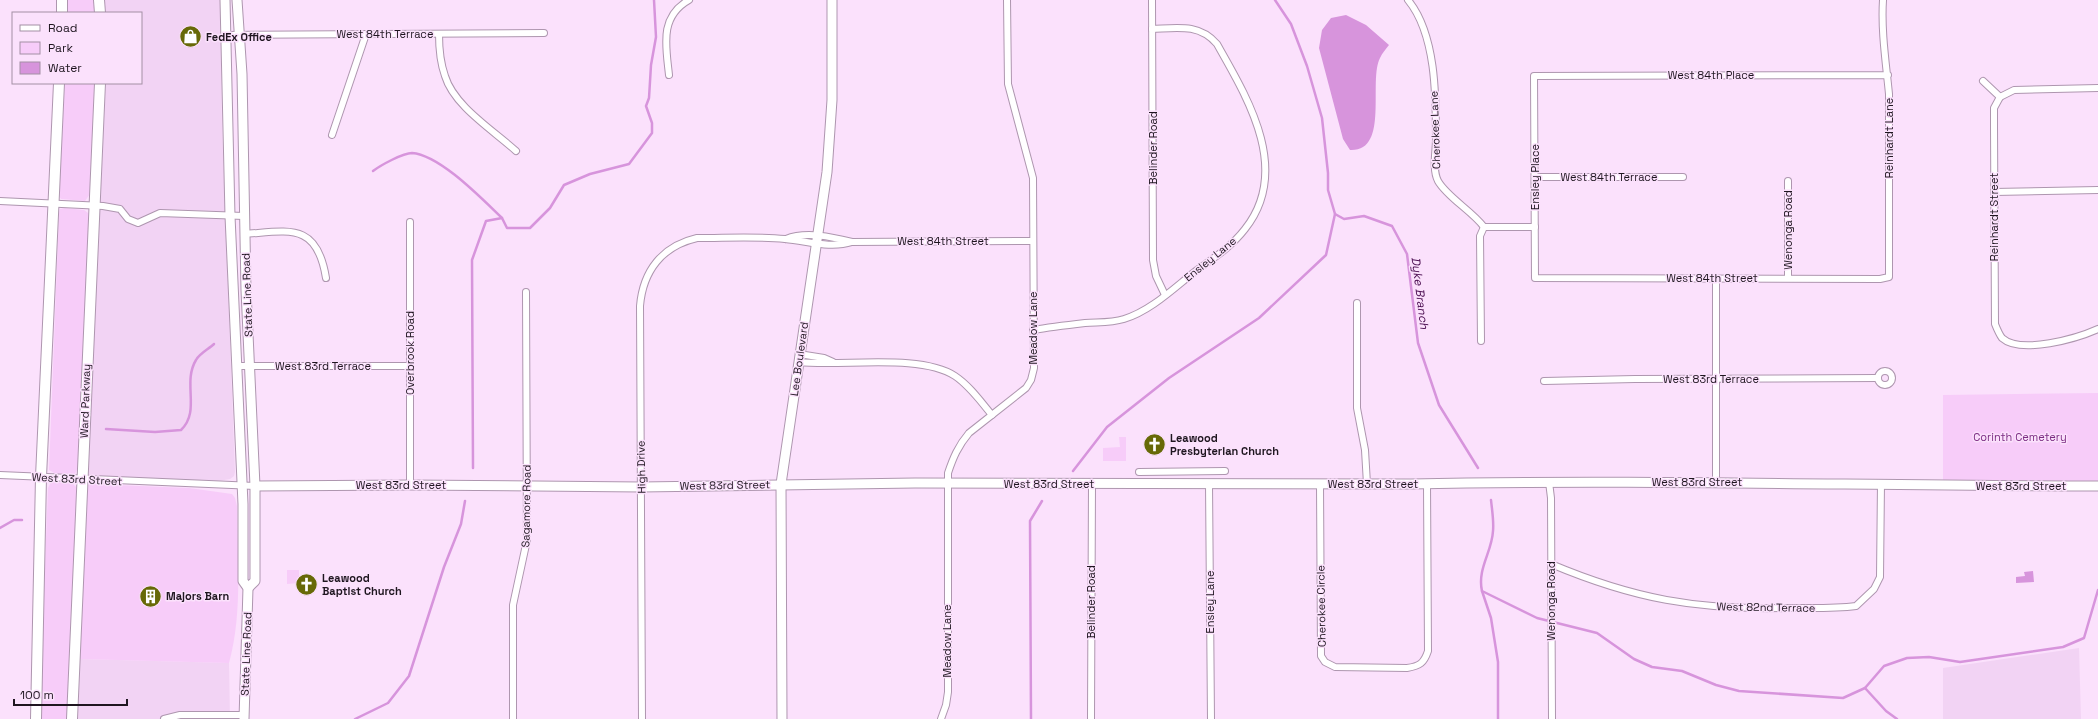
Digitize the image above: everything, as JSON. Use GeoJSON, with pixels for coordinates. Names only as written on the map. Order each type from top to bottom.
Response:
{"type":"FeatureCollection","features":[{"type":"Feature","properties":{"kind":"main road"},"geometry":{"type":"LineString","coordinates":[[62,0],[62,12]]}},
{"type":"Feature","properties":{"kind":"main road"},"geometry":{"type":"LineString","coordinates":[[99,0],[100,12]]}},
{"type":"Feature","properties":{"kind":"main road"},"geometry":{"type":"LineString","coordinates":[[36,719],[41,477],[59,84]]}},
{"type":"Feature","properties":{"kind":"main road","name":"Ward Parkway"},"geometry":{"type":"LineString","coordinates":[[72,719],[93,206],[100,84]]}},
{"type":"Feature","properties":{"kind":"street","name":"State Line Road"},"geometry":{"type":"LineString","coordinates":[[225,0],[230,216],[242,486],[243,581],[248,588],[244,717]]}},
{"type":"Feature","properties":{"kind":"street","name":"State Line Road"},"geometry":{"type":"LineString","coordinates":[[237,0],[242,74],[244,234],[255,486],[255,581],[248,588]]}},
{"type":"Feature","properties":{"kind":"street"},"geometry":{"type":"LineString","coordinates":[[669,75],[666,43],[667,23],[673,14],[689,0]]}},
{"type":"Feature","properties":{"kind":"street","name":"Lee Boulevard"},"geometry":{"type":"LineString","coordinates":[[782,719],[781,484],[827,172],[831,135],[832,0]]}},
{"type":"Feature","properties":{"kind":"street","name":"Meadow Lane"},"geometry":{"type":"LineString","coordinates":[[941,719],[946,705],[948,692],[948,473],[954,454],[961,442],[969,433],[1026,388],[1031,380],[1034,368],[1032,169],[1008,84],[1007,0]]}},
{"type":"Feature","properties":{"kind":"street","name":"Belinder Road"},"geometry":{"type":"LineString","coordinates":[[1152,0],[1153,260],[1156,276],[1165,294]]}},
{"type":"Feature","properties":{"kind":"street","name":"Cherokee Lane"},"geometry":{"type":"LineString","coordinates":[[1408,0],[1422,24],[1432,64],[1436,119],[1436,167],[1438,181],[1477,217],[1484,227]]}},
{"type":"Feature","properties":{"kind":"street","name":"Reinhardt Lane"},"geometry":{"type":"LineString","coordinates":[[1883,0],[1883,37],[1889,94],[1889,277]]}},
{"type":"Feature","properties":{"kind":"street","name":"Ensley Lane"},"geometry":{"type":"LineString","coordinates":[[1034,330],[1118,321],[1143,310],[1228,247],[1246,228],[1255,213],[1262,194],[1264,160],[1260,132],[1250,103],[1217,44],[1210,36],[1195,28],[1152,29]]}},
{"type":"Feature","properties":{"kind":"street","name":"West 84th Terrace"},"geometry":{"type":"LineString","coordinates":[[226,35],[544,33]]}},
{"type":"Feature","properties":{"kind":"street"},"geometry":{"type":"LineString","coordinates":[[332,135],[366,34]]}},
{"type":"Feature","properties":{"kind":"street"},"geometry":{"type":"LineString","coordinates":[[439,34],[440,60],[451,90],[461,102],[516,151]]}},
{"type":"Feature","properties":{"kind":"street","name":"West 84th Place"},"geometry":{"type":"LineString","coordinates":[[1534,76],[1888,75]]}},
{"type":"Feature","properties":{"kind":"street","name":"Ensley Place"},"geometry":{"type":"LineString","coordinates":[[1534,76],[1535,278]]}},
{"type":"Feature","properties":{"kind":"street"},"geometry":{"type":"LineString","coordinates":[[1983,81],[2000,97],[2014,90],[2098,88]]}},
{"type":"Feature","properties":{"kind":"street","name":"Reinhardt Street"},"geometry":{"type":"LineString","coordinates":[[2000,97],[1994,108],[1995,324],[2002,338],[2009,342],[2020,344],[2055,342],[2073,339],[2098,330]]}},
{"type":"Feature","properties":{"kind":"street","name":"West 84th Terrace"},"geometry":{"type":"LineString","coordinates":[[1535,177],[1684,177]]}},
{"type":"Feature","properties":{"kind":"street","name":"Wenonga Road"},"geometry":{"type":"LineString","coordinates":[[1788,181],[1788,278]]}},
{"type":"Feature","properties":{"kind":"street"},"geometry":{"type":"LineString","coordinates":[[1994,192],[2098,190]]}},
{"type":"Feature","properties":{"kind":"street"},"geometry":{"type":"LineString","coordinates":[[0,201],[120,209],[128,219],[138,223],[160,213],[244,216]]}},
{"type":"Feature","properties":{"kind":"street","name":"Overbrook Road"},"geometry":{"type":"LineString","coordinates":[[410,222],[410,485]]}},
{"type":"Feature","properties":{"kind":"street"},"geometry":{"type":"LineString","coordinates":[[1481,342],[1480,236],[1484,227],[1535,227]]}},
{"type":"Feature","properties":{"kind":"street"},"geometry":{"type":"LineString","coordinates":[[244,234],[284,232],[303,234],[310,238],[318,248],[326,278]]}},
{"type":"Feature","properties":{"kind":"street","name":"West 84th Street"},"geometry":{"type":"LineString","coordinates":[[691,239],[816,240],[840,244],[852,242],[1033,241]]}},
{"type":"Feature","properties":{"kind":"street","name":"High Drive"},"geometry":{"type":"LineString","coordinates":[[642,719],[641,292],[650,270],[659,257],[672,247],[691,239]]}},
{"type":"Feature","properties":{"kind":"street","name":"West 84th Street"},"geometry":{"type":"LineString","coordinates":[[1535,278],[1880,279],[1889,277]]}},
{"type":"Feature","properties":{"kind":"street"},"geometry":{"type":"LineString","coordinates":[[1716,279],[1716,482]]}},
{"type":"Feature","properties":{"kind":"street","name":"Sagamore Road"},"geometry":{"type":"LineString","coordinates":[[513,719],[513,605],[515,589],[525,553],[527,486],[526,292]]}},
{"type":"Feature","properties":{"kind":"street"},"geometry":{"type":"LineString","coordinates":[[1357,304],[1357,408],[1365,450],[1367,484]]}},
{"type":"Feature","properties":{"kind":"street"},"geometry":{"type":"LineString","coordinates":[[799,358],[824,358],[833,362],[912,364],[942,370],[953,375],[965,384],[992,415]]}},
{"type":"Feature","properties":{"kind":"street","name":"West 83rd Terrace"},"geometry":{"type":"LineString","coordinates":[[237,366],[410,366]]}},
{"type":"Feature","properties":{"kind":"street","name":"West 83rd Terrace"},"geometry":{"type":"LineString","coordinates":[[1544,381],[1635,378],[1878,378]]}},
{"type":"Feature","properties":{"kind":"street"},"geometry":{"type":"LineString","coordinates":[[1139,472],[1225,471]]}},
{"type":"Feature","properties":{"kind":"street","name":"West 83rd Street"},"geometry":{"type":"LineString","coordinates":[[0,475],[242,486],[410,485],[641,487],[781,484],[1427,484],[1549,482],[1881,483],[2098,486]]}},
{"type":"Feature","properties":{"kind":"street","name":"Wenonga Road"},"geometry":{"type":"LineString","coordinates":[[1549,482],[1551,498],[1552,719]]}},
{"type":"Feature","properties":{"kind":"street","name":"West 82nd Terrace"},"geometry":{"type":"LineString","coordinates":[[1551,564],[1582,577],[1624,591],[1693,605],[1762,609],[1856,606],[1874,589],[1880,577],[1881,483]]}},
{"type":"Feature","properties":{"kind":"street","name":"Belinder Road"},"geometry":{"type":"LineString","coordinates":[[1091,719],[1092,484]]}},
{"type":"Feature","properties":{"kind":"street","name":"Ensley Lane"},"geometry":{"type":"LineString","coordinates":[[1209,484],[1211,719]]}},
{"type":"Feature","properties":{"kind":"street","name":"Cherokee Circle"},"geometry":{"type":"LineString","coordinates":[[1320,484],[1321,656],[1325,662],[1335,668],[1407,668],[1418,666],[1425,660],[1428,651],[1427,484]]}},
{"type":"Feature","properties":{"kind":"street"},"geometry":{"type":"LineString","coordinates":[[164,719],[180,715],[244,717]]}},
{"type":"Feature","properties":{"kind":"shaded area"},"geometry":{"type":"Polygon","coordinates":[[[104,0],[220,0],[222,129],[235,472],[234,476],[230,479],[219,481],[97,477],[90,475],[87,470],[106,84],[142,84],[142,12],[105,12],[104,0]]]}},
{"type":"Feature","properties":{"kind":"shaded area"},"geometry":{"type":"Polygon","coordinates":[[[2079,648],[2081,719],[1943,719],[1943,668],[2079,648]]]}},
{"type":"Feature","properties":{"kind":"shaded area"},"geometry":{"type":"Polygon","coordinates":[[[80,659],[229,663],[230,719],[78,719],[80,659]]]}},
{"type":"Feature","properties":{"kind":"green space"},"geometry":{"type":"Polygon","coordinates":[[[67,0],[95,0],[95,12],[67,12],[67,0]]]}},
{"type":"Feature","properties":{"kind":"green space"},"geometry":{"type":"Polygon","coordinates":[[[65,84],[94,84],[90,194],[85,201],[61,199],[59,196],[65,84]]]}},
{"type":"Feature","properties":{"kind":"green space"},"geometry":{"type":"Polygon","coordinates":[[[65,208],[84,210],[88,213],[89,217],[78,467],[75,474],[56,474],[49,470],[59,213],[60,209],[65,208]]]}},
{"type":"Feature","properties":{"kind":"green space","name":"Corinth Cemetery"},"geometry":{"type":"Polygon","coordinates":[[[2098,393],[2098,482],[1943,480],[1943,395],[2098,393]]]}},
{"type":"Feature","properties":{"kind":"green space"},"geometry":{"type":"Polygon","coordinates":[[[1119,437],[1126,437],[1126,461],[1103,461],[1103,448],[1120,447],[1119,437]]]}},
{"type":"Feature","properties":{"kind":"green space"},"geometry":{"type":"Polygon","coordinates":[[[51,482],[72,483],[77,488],[67,719],[39,719],[48,488],[51,482]]]}},
{"type":"Feature","properties":{"kind":"green space"},"geometry":{"type":"Polygon","coordinates":[[[88,485],[189,488],[232,494],[235,498],[237,506],[238,604],[229,663],[80,659],[86,490],[88,485]]]}},
{"type":"Feature","properties":{"kind":"green space"},"geometry":{"type":"Polygon","coordinates":[[[287,570],[299,570],[299,583],[287,584],[287,570]]]}},
{"type":"Feature","properties":{"kind":"water"},"geometry":{"type":"Polygon","coordinates":[[[1346,15],[1366,25],[1389,45],[1381,56],[1377,69],[1376,113],[1374,128],[1370,140],[1362,148],[1350,150],[1343,139],[1319,48],[1322,30],[1331,18],[1346,15]]]}},
{"type":"Feature","properties":{"kind":"water"},"geometry":{"type":"Polygon","coordinates":[[[2033,571],[2034,582],[2016,583],[2016,577],[2025,576],[2024,572],[2033,571]]]}},
{"type":"Feature","properties":{"kind":"waterway"},"geometry":{"type":"LineString","coordinates":[[473,468],[472,260],[486,221],[502,218],[507,228],[530,228],[550,208],[564,185],[590,174],[629,164],[652,133],[652,123],[646,106],[649,98],[651,65],[656,37],[654,0]]}},
{"type":"Feature","properties":{"kind":"waterway","name":"Dyke Branch"},"geometry":{"type":"LineString","coordinates":[[1275,0],[1291,24],[1307,66],[1322,118],[1328,173],[1328,190],[1335,214],[1344,219],[1364,216],[1392,226],[1407,254],[1418,343],[1439,405],[1478,468]]}},
{"type":"Feature","properties":{"kind":"waterway"},"geometry":{"type":"LineString","coordinates":[[373,171],[403,155],[412,153],[423,156],[448,169],[502,218]]}},
{"type":"Feature","properties":{"kind":"waterway"},"geometry":{"type":"LineString","coordinates":[[1073,471],[1107,427],[1169,378],[1259,318],[1326,255],[1335,214]]}},
{"type":"Feature","properties":{"kind":"waterway"},"geometry":{"type":"LineString","coordinates":[[106,429],[155,432],[181,430],[187,422],[190,414],[192,369],[196,360],[202,353],[214,344]]}},
{"type":"Feature","properties":{"kind":"waterway"},"geometry":{"type":"LineString","coordinates":[[1491,500],[1493,531],[1481,575],[1482,591],[1537,618],[1597,633],[1634,659],[1652,667],[1682,671],[1716,685],[1739,691],[1843,698],[1865,688],[1884,666],[1907,658],[1929,657],[1960,662],[2063,647],[2084,638],[2098,590]]}},
{"type":"Feature","properties":{"kind":"waterway"},"geometry":{"type":"LineString","coordinates":[[355,719],[388,703],[409,676],[444,567],[461,524],[465,501]]}},
{"type":"Feature","properties":{"kind":"waterway"},"geometry":{"type":"LineString","coordinates":[[1031,719],[1030,521],[1042,501]]}},
{"type":"Feature","properties":{"kind":"waterway"},"geometry":{"type":"LineString","coordinates":[[0,528],[14,520],[22,520]]}},
{"type":"Feature","properties":{"kind":"waterway"},"geometry":{"type":"LineString","coordinates":[[1482,591],[1491,618],[1498,662],[1498,719]]}},
{"type":"Feature","properties":{"kind":"waterway"},"geometry":{"type":"LineString","coordinates":[[1865,688],[1886,711],[1897,719]]}},
{"type":"Feature","properties":{"kind":"place","name":"FedEx Office"},"geometry":{"type":"Point","coordinates":[191,37]}},
{"type":"Feature","properties":{"kind":"place","name":"Leawood Presbyterian Church"},"geometry":{"type":"Point","coordinates":[1154,444]}},
{"type":"Feature","properties":{"kind":"place","name":"Leawood Baptist Church"},"geometry":{"type":"Point","coordinates":[306,584]}},
{"type":"Feature","properties":{"kind":"place","name":"Majors Barn"},"geometry":{"type":"Point","coordinates":[150,596]}}]}
